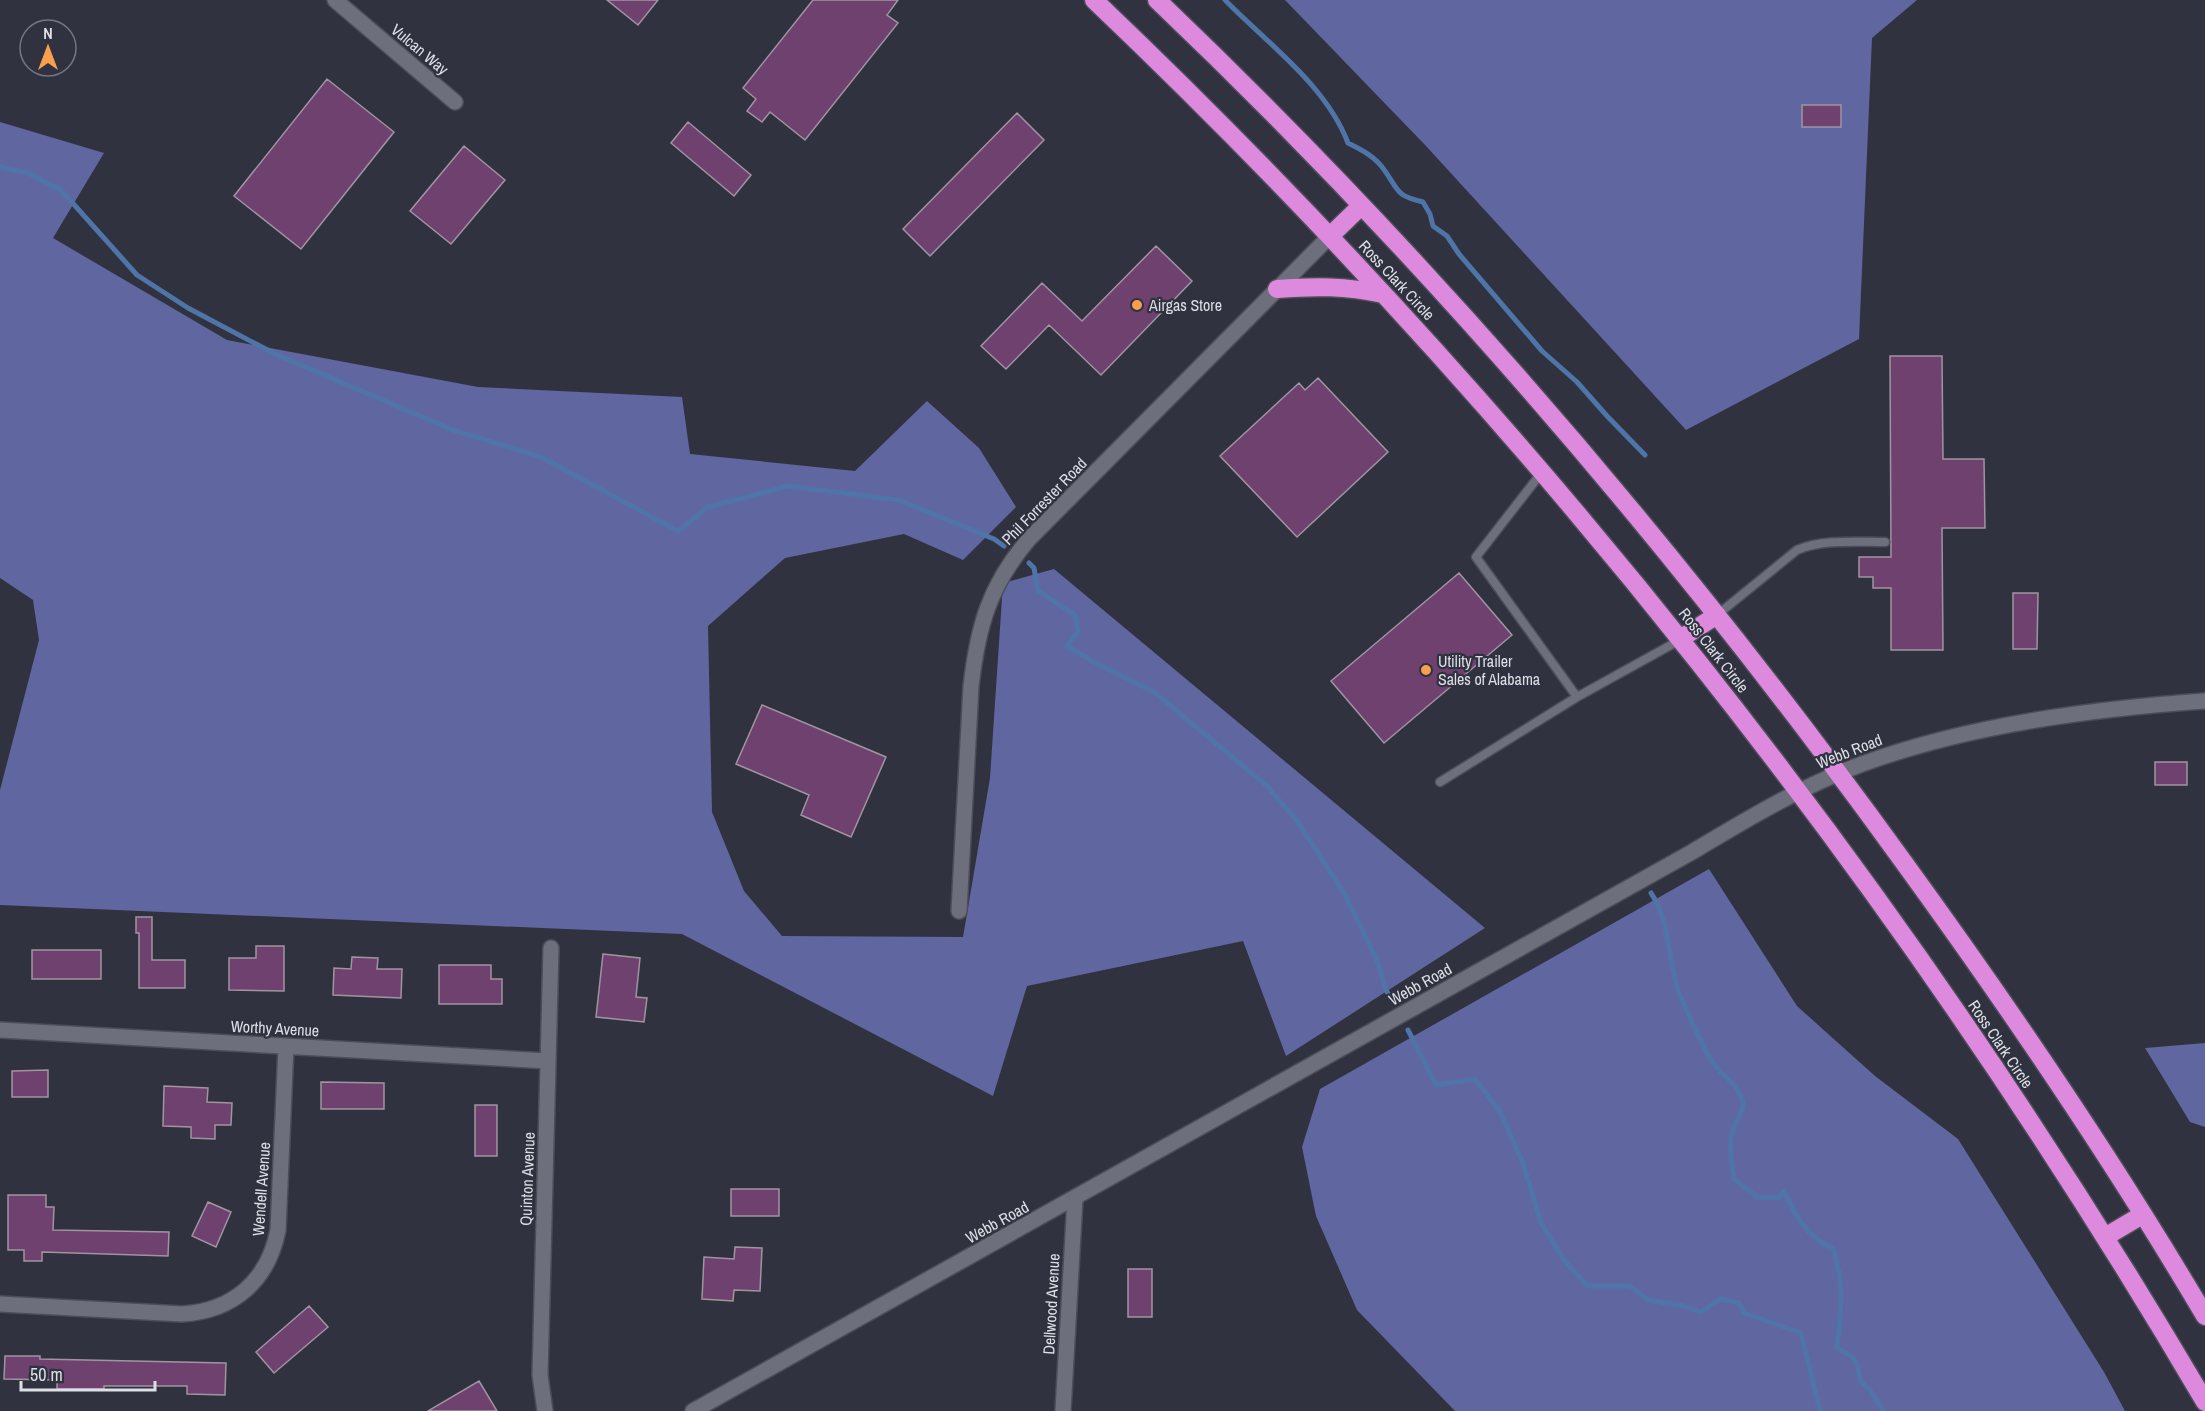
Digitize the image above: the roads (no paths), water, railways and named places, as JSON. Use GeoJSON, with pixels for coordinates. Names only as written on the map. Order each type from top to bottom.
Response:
{"type":"FeatureCollection","features":[{"type":"Feature","properties":{"kind":"highway","name":"Ross Clark Circle"},"geometry":{"type":"LineString","coordinates":[[1094,0],[1221,124],[1330,236],[1542,471],[1680,639],[1798,791],[1965,1026],[2105,1237],[2205,1402]]}},
{"type":"Feature","properties":{"kind":"highway","name":"Ross Clark Circle"},"geometry":{"type":"LineString","coordinates":[[1157,0],[1361,206],[1524,385],[1717,615],[1840,773],[2006,1006],[2205,1316]]}},
{"type":"Feature","properties":{"kind":"highway"},"geometry":{"type":"LineString","coordinates":[[1330,236],[1361,206]]}},
{"type":"Feature","properties":{"kind":"highway"},"geometry":{"type":"LineString","coordinates":[[1277,289],[1340,287],[1383,294]]}},
{"type":"Feature","properties":{"kind":"highway"},"geometry":{"type":"LineString","coordinates":[[1680,639],[1717,615]]}},
{"type":"Feature","properties":{"kind":"highway"},"geometry":{"type":"LineString","coordinates":[[2105,1237],[2142,1215]]}},
{"type":"Feature","properties":{"kind":"street","name":"Vulcan Way"},"geometry":{"type":"LineString","coordinates":[[335,0],[455,102]]}},
{"type":"Feature","properties":{"kind":"street","name":"Phil Forrester Road"},"geometry":{"type":"LineString","coordinates":[[958,911],[971,686],[975,654],[984,617],[998,582],[1029,539],[1330,236]]}},
{"type":"Feature","properties":{"kind":"street","name":"Webb Road"},"geometry":{"type":"LineString","coordinates":[[693,1411],[1075,1199],[1798,791],[1860,764],[1952,737],[2103,711],[2205,701]]}},
{"type":"Feature","properties":{"kind":"street","name":"Quinton Avenue"},"geometry":{"type":"LineString","coordinates":[[545,1411],[540,1375],[551,948]]}},
{"type":"Feature","properties":{"kind":"street","name":"Worthy Avenue"},"geometry":{"type":"LineString","coordinates":[[0,1030],[548,1061]]}},
{"type":"Feature","properties":{"kind":"street","name":"Wendell Avenue"},"geometry":{"type":"LineString","coordinates":[[0,1304],[182,1314],[216,1308],[246,1290],[267,1263],[276,1243],[286,1046]]}},
{"type":"Feature","properties":{"kind":"street","name":"Dellwood Avenue"},"geometry":{"type":"LineString","coordinates":[[1063,1411],[1075,1199]]}},
{"type":"Feature","properties":{"kind":"lane"},"geometry":{"type":"LineString","coordinates":[[1542,471],[1476,557],[1577,697]]}},
{"type":"Feature","properties":{"kind":"lane"},"geometry":{"type":"LineString","coordinates":[[1717,615],[1797,550],[1820,544],[1885,542]]}},
{"type":"Feature","properties":{"kind":"lane"},"geometry":{"type":"LineString","coordinates":[[1440,782],[1577,697],[1680,639]]}},
{"type":"Feature","properties":{"kind":"waterway"},"geometry":{"type":"LineString","coordinates":[[1225,0],[1310,84],[1338,122],[1348,143],[1373,158],[1403,195],[1423,202],[1430,214],[1433,226],[1447,236],[1459,254],[1542,351],[1577,382],[1645,455]]}},
{"type":"Feature","properties":{"kind":"waterway"},"geometry":{"type":"LineString","coordinates":[[0,167],[28,173],[61,190],[137,275],[188,308],[275,354],[453,430],[541,457],[678,531],[708,507],[788,486],[899,500],[994,539],[1004,546]]}},
{"type":"Feature","properties":{"kind":"waterway"},"geometry":{"type":"LineString","coordinates":[[1029,563],[1034,568],[1038,591],[1075,615],[1078,632],[1067,646],[1154,692],[1267,786],[1298,822],[1345,895],[1376,958],[1386,990],[1393,1002]]}},
{"type":"Feature","properties":{"kind":"waterway"},"geometry":{"type":"LineString","coordinates":[[1651,893],[1663,918],[1673,972],[1681,998],[1711,1060],[1740,1093],[1742,1099],[1741,1112],[1731,1139],[1734,1179],[1757,1197],[1778,1198],[1784,1191],[1803,1225],[1815,1238],[1833,1249],[1841,1286],[1837,1348],[1853,1357],[1858,1366],[1860,1381],[1870,1390],[1883,1411]]}},
{"type":"Feature","properties":{"kind":"waterway"},"geometry":{"type":"LineString","coordinates":[[1408,1030],[1436,1085],[1475,1079],[1499,1110],[1523,1163],[1541,1223],[1564,1260],[1588,1286],[1630,1286],[1648,1300],[1684,1306],[1701,1312],[1721,1299],[1739,1303],[1744,1313],[1801,1333],[1820,1411]]}},
{"type":"Feature","properties":{"kind":"place","name":"Airgas Store"},"geometry":{"type":"Point","coordinates":[1137,305]}},
{"type":"Feature","properties":{"kind":"place","name":"Utility Trailer Sales of Alabama"},"geometry":{"type":"Point","coordinates":[1426,670]}}]}
